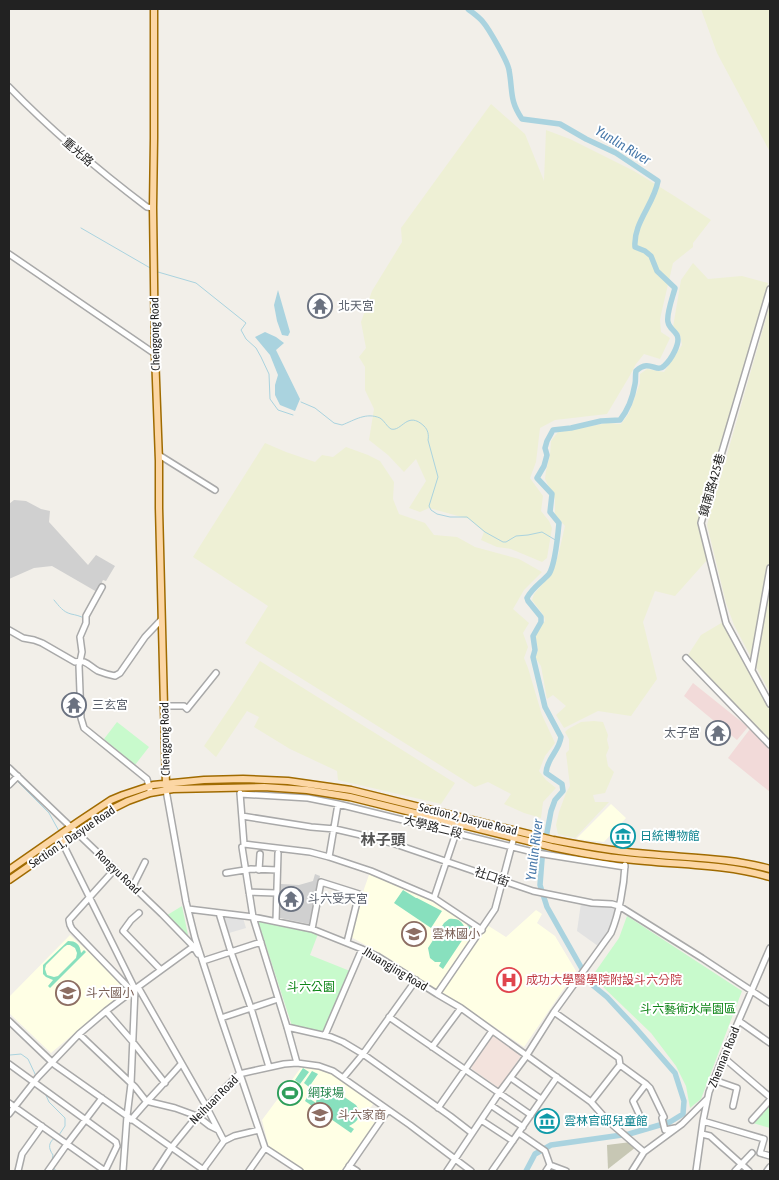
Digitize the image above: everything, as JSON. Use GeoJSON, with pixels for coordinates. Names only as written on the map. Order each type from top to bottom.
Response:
{"type":"FeatureCollection","features":[{"type":"Feature","properties":{"kind":"main road","name":"Chenggong Road"},"geometry":{"type":"LineString","coordinates":[[154,9],[153,208],[155,354],[166,787]]}},
{"type":"Feature","properties":{"kind":"main road","name":"Section 2, Dasyue Road"},"geometry":{"type":"LineString","coordinates":[[166,787],[204,780],[288,781],[350,797],[475,824],[625,863],[737,866],[770,869]]}},
{"type":"Feature","properties":{"kind":"main road","name":"Section 1, Dasyue Road"},"geometry":{"type":"LineString","coordinates":[[9,870],[111,800],[123,794],[166,787]]}},
{"type":"Feature","properties":{"kind":"main road","name":"Section 2, Dasyue Road"},"geometry":{"type":"LineString","coordinates":[[166,787],[240,791],[264,787],[324,790]]}},
{"type":"Feature","properties":{"kind":"main road","name":"Section 1, Dasyue Road"},"geometry":{"type":"LineString","coordinates":[[9,880],[110,810],[149,789]]}},
{"type":"Feature","properties":{"kind":"main road","name":"Section 2, Dasyue Road"},"geometry":{"type":"LineString","coordinates":[[475,824],[514,837],[540,840]]}},
{"type":"Feature","properties":{"kind":"main road","name":"Section 2, Dasyue Road"},"geometry":{"type":"LineString","coordinates":[[553,844],[701,858],[737,866],[770,877]]}},
{"type":"Feature","properties":{"kind":"street","name":"重光路"},"geometry":{"type":"LineString","coordinates":[[9,87],[39,117],[112,181],[147,207],[153,208]]}},
{"type":"Feature","properties":{"kind":"street"},"geometry":{"type":"LineString","coordinates":[[9,254],[155,354]]}},
{"type":"Feature","properties":{"kind":"street","name":"鎮南路425巷"},"geometry":{"type":"LineString","coordinates":[[770,288],[701,523],[726,623],[770,704]]}},
{"type":"Feature","properties":{"kind":"street"},"geometry":{"type":"LineString","coordinates":[[159,454],[215,490]]}},
{"type":"Feature","properties":{"kind":"street"},"geometry":{"type":"LineString","coordinates":[[752,670],[770,568]]}},
{"type":"Feature","properties":{"kind":"street"},"geometry":{"type":"LineString","coordinates":[[102,587],[86,616],[86,623],[80,636],[82,652],[80,660],[81,718],[84,728],[146,779],[149,789]]}},
{"type":"Feature","properties":{"kind":"street"},"geometry":{"type":"LineString","coordinates":[[9,630],[23,638],[42,643],[75,662],[80,660],[90,664],[97,670],[115,676],[120,673],[161,620]]}},
{"type":"Feature","properties":{"kind":"street"},"geometry":{"type":"LineString","coordinates":[[686,658],[770,745]]}},
{"type":"Feature","properties":{"kind":"street"},"geometry":{"type":"LineString","coordinates":[[164,706],[184,706],[187,709],[216,674]]}},
{"type":"Feature","properties":{"kind":"street","name":"Rongyu Road"},"geometry":{"type":"LineString","coordinates":[[9,768],[195,946]]}},
{"type":"Feature","properties":{"kind":"street"},"geometry":{"type":"LineString","coordinates":[[9,785],[18,776]]}},
{"type":"Feature","properties":{"kind":"street","name":"Chenggong Road"},"geometry":{"type":"LineString","coordinates":[[166,787],[195,946],[202,960],[265,1148]]}},
{"type":"Feature","properties":{"kind":"street"},"geometry":{"type":"LineString","coordinates":[[240,791],[245,870],[253,917],[297,1063]]}},
{"type":"Feature","properties":{"kind":"street","name":"大學路二段"},"geometry":{"type":"LineString","coordinates":[[240,791],[308,798],[338,804],[551,856],[625,863]]}},
{"type":"Feature","properties":{"kind":"street"},"geometry":{"type":"LineString","coordinates":[[329,857],[338,804]]}},
{"type":"Feature","properties":{"kind":"street","name":"社口街"},"geometry":{"type":"LineString","coordinates":[[242,816],[335,829],[361,835],[398,845],[533,891],[592,903],[619,906],[770,1003]]}},
{"type":"Feature","properties":{"kind":"street"},"geometry":{"type":"LineString","coordinates":[[434,898],[456,833]]}},
{"type":"Feature","properties":{"kind":"street"},"geometry":{"type":"LineString","coordinates":[[59,836],[92,895],[136,988],[156,1018],[224,1141]]}},
{"type":"Feature","properties":{"kind":"street"},"geometry":{"type":"LineString","coordinates":[[437,994],[495,909],[514,837]]}},
{"type":"Feature","properties":{"kind":"street"},"geometry":{"type":"LineString","coordinates":[[243,845],[310,852],[372,871],[434,898],[482,930]]}},
{"type":"Feature","properties":{"kind":"street"},"geometry":{"type":"LineString","coordinates":[[447,1171],[527,1055],[554,1012],[611,933],[616,922],[619,906],[626,852]]}},
{"type":"Feature","properties":{"kind":"street"},"geometry":{"type":"LineString","coordinates":[[276,921],[278,853]]}},
{"type":"Feature","properties":{"kind":"street"},"geometry":{"type":"LineString","coordinates":[[259,870],[260,854]]}},
{"type":"Feature","properties":{"kind":"street"},"geometry":{"type":"LineString","coordinates":[[133,886],[145,862]]}},
{"type":"Feature","properties":{"kind":"street"},"geometry":{"type":"LineString","coordinates":[[115,869],[69,920],[70,925],[129,988],[136,988]]}},
{"type":"Feature","properties":{"kind":"street"},"geometry":{"type":"LineString","coordinates":[[226,873],[245,870],[277,870]]}},
{"type":"Feature","properties":{"kind":"street"},"geometry":{"type":"LineString","coordinates":[[312,929],[321,882],[359,894],[347,942]]}},
{"type":"Feature","properties":{"kind":"street"},"geometry":{"type":"LineString","coordinates":[[249,892],[276,893]]}},
{"type":"Feature","properties":{"kind":"street","name":"Jhuangjing Road"},"geometry":{"type":"LineString","coordinates":[[188,909],[253,917],[312,929],[377,956],[461,1008],[557,1077],[591,1102],[644,1152]]}},
{"type":"Feature","properties":{"kind":"street"},"geometry":{"type":"LineString","coordinates":[[139,913],[123,931],[160,969]]}},
{"type":"Feature","properties":{"kind":"street"},"geometry":{"type":"LineString","coordinates":[[219,913],[270,1067]]}},
{"type":"Feature","properties":{"kind":"street"},"geometry":{"type":"LineString","coordinates":[[202,960],[261,942]]}},
{"type":"Feature","properties":{"kind":"street"},"geometry":{"type":"LineString","coordinates":[[9,1114],[36,1080],[79,1034],[160,969],[195,946]]}},
{"type":"Feature","properties":{"kind":"street","name":"Zhennan Road"},"geometry":{"type":"LineString","coordinates":[[696,1171],[707,1099],[770,948]]}},
{"type":"Feature","properties":{"kind":"street"},"geometry":{"type":"LineString","coordinates":[[325,1035],[362,949]]}},
{"type":"Feature","properties":{"kind":"street"},"geometry":{"type":"LineString","coordinates":[[343,1078],[363,1054],[416,980]]}},
{"type":"Feature","properties":{"kind":"street"},"geometry":{"type":"LineString","coordinates":[[123,1171],[133,1085],[136,988]]}},
{"type":"Feature","properties":{"kind":"street"},"geometry":{"type":"LineString","coordinates":[[221,1018],[278,999]]}},
{"type":"Feature","properties":{"kind":"street"},"geometry":{"type":"LineString","coordinates":[[432,1047],[461,1008]]}},
{"type":"Feature","properties":{"kind":"street"},"geometry":{"type":"LineString","coordinates":[[106,1011],[166,1082]]}},
{"type":"Feature","properties":{"kind":"street"},"geometry":{"type":"LineString","coordinates":[[554,1012],[619,1058],[620,1065],[650,1088],[664,1117],[662,1118],[666,1130],[676,1128]]}},
{"type":"Feature","properties":{"kind":"street"},"geometry":{"type":"LineString","coordinates":[[389,1017],[531,1115]]}},
{"type":"Feature","properties":{"kind":"street"},"geometry":{"type":"LineString","coordinates":[[9,1021],[53,1062],[203,1171],[224,1141],[234,1136],[259,1130]]}},
{"type":"Feature","properties":{"kind":"street"},"geometry":{"type":"LineString","coordinates":[[739,1021],[770,1042]]}},
{"type":"Feature","properties":{"kind":"street"},"geometry":{"type":"LineString","coordinates":[[287,1027],[325,1035],[343,1042],[363,1054],[472,1134]]}},
{"type":"Feature","properties":{"kind":"street"},"geometry":{"type":"LineString","coordinates":[[438,1108],[492,1031]]}},
{"type":"Feature","properties":{"kind":"street"},"geometry":{"type":"LineString","coordinates":[[79,1034],[133,1085],[146,1101],[197,1116],[218,1130]]}},
{"type":"Feature","properties":{"kind":"street"},"geometry":{"type":"LineString","coordinates":[[723,1057],[770,1099],[752,1120]]}},
{"type":"Feature","properties":{"kind":"street","name":"Neihuan Road"},"geometry":{"type":"LineString","coordinates":[[156,1171],[171,1148],[197,1116],[239,1074],[297,1063],[319,1066],[333,1071],[471,1171]]}},
{"type":"Feature","properties":{"kind":"street"},"geometry":{"type":"LineString","coordinates":[[9,1064],[36,1080],[41,1088],[117,1144],[105,1171],[9,1103]]}},
{"type":"Feature","properties":{"kind":"street"},"geometry":{"type":"LineString","coordinates":[[129,1118],[166,1082],[181,1064]]}},
{"type":"Feature","properties":{"kind":"street"},"geometry":{"type":"LineString","coordinates":[[591,1102],[620,1065]]}},
{"type":"Feature","properties":{"kind":"street"},"geometry":{"type":"LineString","coordinates":[[492,1171],[557,1077]]}},
{"type":"Feature","properties":{"kind":"street"},"geometry":{"type":"LineString","coordinates":[[511,1078],[541,1100]]}},
{"type":"Feature","properties":{"kind":"street"},"geometry":{"type":"LineString","coordinates":[[714,1080],[737,1088],[733,1106]]}},
{"type":"Feature","properties":{"kind":"street"},"geometry":{"type":"LineString","coordinates":[[639,1114],[633,1102],[646,1084]]}},
{"type":"Feature","properties":{"kind":"street"},"geometry":{"type":"LineString","coordinates":[[51,1168],[84,1120],[102,1098]]}},
{"type":"Feature","properties":{"kind":"street"},"geometry":{"type":"LineString","coordinates":[[632,1171],[644,1152],[682,1124],[707,1099]]}},
{"type":"Feature","properties":{"kind":"street"},"geometry":{"type":"LineString","coordinates":[[492,1106],[523,1127]]}},
{"type":"Feature","properties":{"kind":"street"},"geometry":{"type":"LineString","coordinates":[[357,1171],[348,1169],[388,1110]]}},
{"type":"Feature","properties":{"kind":"street"},"geometry":{"type":"LineString","coordinates":[[481,1120],[513,1141]]}},
{"type":"Feature","properties":{"kind":"street"},"geometry":{"type":"LineString","coordinates":[[704,1121],[764,1139],[760,1153],[770,1156]]}},
{"type":"Feature","properties":{"kind":"street"},"geometry":{"type":"LineString","coordinates":[[18,1171],[22,1154],[42,1126]]}},
{"type":"Feature","properties":{"kind":"street"},"geometry":{"type":"LineString","coordinates":[[519,1133],[545,1152],[550,1165],[566,1171]]}},
{"type":"Feature","properties":{"kind":"street"},"geometry":{"type":"LineString","coordinates":[[702,1134],[710,1136],[749,1171]]}},
{"type":"Feature","properties":{"kind":"street"},"geometry":{"type":"LineString","coordinates":[[249,1171],[265,1148],[299,1171]]}},
{"type":"Feature","properties":{"kind":"street"},"geometry":{"type":"LineString","coordinates":[[735,1171],[752,1153]]}},
{"type":"Feature","properties":{"kind":"street"},"geometry":{"type":"LineString","coordinates":[[546,1171],[550,1165]]}},
{"type":"Feature","properties":{"kind":"street"},"geometry":{"type":"LineString","coordinates":[[767,1171],[770,1167]]}},
{"type":"Feature","properties":{"kind":"shaded area"},"geometry":{"type":"Polygon","coordinates":[[[701,9],[770,9],[770,152],[717,53],[701,9]]]}},
{"type":"Feature","properties":{"kind":"shaded area"},"geometry":{"type":"Polygon","coordinates":[[[491,104],[525,134],[544,181],[546,130],[570,139],[634,171],[711,220],[693,243],[693,247],[673,263],[660,319],[661,332],[670,338],[660,359],[644,354],[636,364],[607,414],[555,420],[540,428],[536,462],[530,478],[543,496],[541,511],[552,528],[547,558],[542,562],[511,549],[497,547],[481,540],[484,532],[469,519],[429,508],[420,512],[409,508],[426,481],[416,459],[404,472],[388,455],[369,440],[374,409],[365,390],[365,367],[359,357],[366,348],[361,322],[372,291],[402,242],[401,228],[491,104]]]}},
{"type":"Feature","properties":{"kind":"shaded area"},"geometry":{"type":"Polygon","coordinates":[[[693,263],[708,279],[742,276],[768,283],[699,525],[707,560],[675,596],[655,591],[643,622],[657,679],[631,716],[598,711],[564,728],[556,715],[566,706],[553,695],[547,699],[541,666],[535,657],[538,651],[535,631],[545,621],[544,616],[532,600],[534,594],[551,574],[558,556],[565,526],[555,515],[555,499],[545,479],[551,441],[558,432],[607,423],[621,424],[629,413],[640,383],[640,374],[647,369],[664,372],[682,345],[680,334],[673,327],[681,280],[693,263]]]}},
{"type":"Feature","properties":{"kind":"shaded area"},"geometry":{"type":"Polygon","coordinates":[[[770,304],[770,693],[734,625],[726,603],[707,525],[770,304]]]}},
{"type":"Feature","properties":{"kind":"shaded area"},"geometry":{"type":"Polygon","coordinates":[[[265,443],[315,462],[322,455],[333,457],[346,447],[368,455],[380,461],[394,482],[393,499],[399,514],[425,523],[434,535],[457,537],[475,547],[519,559],[542,572],[524,590],[513,609],[529,623],[523,633],[528,647],[524,658],[542,715],[555,743],[545,756],[539,771],[556,788],[543,802],[541,818],[504,804],[511,794],[488,782],[475,787],[245,643],[268,606],[193,557],[265,443]]]}},
{"type":"Feature","properties":{"kind":"shaded area"},"geometry":{"type":"Polygon","coordinates":[[[14,500],[26,501],[41,509],[50,511],[49,522],[88,565],[96,555],[115,566],[106,581],[103,580],[97,592],[52,566],[34,568],[9,579],[9,504],[14,500]]]}},
{"type":"Feature","properties":{"kind":"shaded area"},"geometry":{"type":"Polygon","coordinates":[[[723,622],[770,709],[770,741],[688,655],[701,635],[723,622]]]}},
{"type":"Feature","properties":{"kind":"shaded area"},"geometry":{"type":"Polygon","coordinates":[[[260,661],[455,783],[441,804],[338,780],[337,771],[290,749],[254,727],[259,717],[247,711],[216,757],[204,746],[260,661]]]}},
{"type":"Feature","properties":{"kind":"shaded area"},"geometry":{"type":"Polygon","coordinates":[[[693,683],[748,727],[737,740],[684,696],[693,683]]]}},
{"type":"Feature","properties":{"kind":"shaded area"},"geometry":{"type":"Polygon","coordinates":[[[581,722],[603,722],[608,735],[609,748],[606,755],[608,766],[614,772],[605,793],[593,795],[595,802],[609,802],[575,838],[558,834],[556,825],[559,812],[570,786],[566,753],[569,750],[569,739],[565,732],[581,722]]]}},
{"type":"Feature","properties":{"kind":"shaded area"},"geometry":{"type":"Polygon","coordinates":[[[750,729],[770,750],[770,792],[728,758],[750,729]]]}},
{"type":"Feature","properties":{"kind":"shaded area"},"geometry":{"type":"Polygon","coordinates":[[[611,804],[626,818],[604,842],[576,839],[611,804]]]}},
{"type":"Feature","properties":{"kind":"shaded area","name":"雲林國小"},"geometry":{"type":"Polygon","coordinates":[[[370,872],[436,903],[478,930],[438,991],[387,957],[351,937],[370,872]]]}},
{"type":"Feature","properties":{"kind":"shaded area"},"geometry":{"type":"Polygon","coordinates":[[[315,874],[320,876],[309,924],[280,918],[281,884],[299,885],[313,881],[315,874]]]}},
{"type":"Feature","properties":{"kind":"shaded area"},"geometry":{"type":"Polygon","coordinates":[[[581,903],[615,908],[612,928],[598,946],[577,931],[581,903]]]}},
{"type":"Feature","properties":{"kind":"shaded area","name":"成功大學醫學院附設斗六分院"},"geometry":{"type":"Polygon","coordinates":[[[536,910],[542,914],[537,923],[555,936],[576,971],[524,1047],[464,1006],[443,995],[443,989],[487,925],[506,937],[536,910]]]}},
{"type":"Feature","properties":{"kind":"shaded area"},"geometry":{"type":"Polygon","coordinates":[[[224,915],[243,918],[246,928],[229,933],[224,915]]]}},
{"type":"Feature","properties":{"kind":"shaded area","name":"斗六國小"},"geometry":{"type":"Polygon","coordinates":[[[70,935],[128,988],[51,1053],[9,1013],[9,997],[70,935]]]}},
{"type":"Feature","properties":{"kind":"shaded area"},"geometry":{"type":"Polygon","coordinates":[[[491,1036],[521,1054],[499,1088],[472,1069],[471,1066],[491,1036]]]}},
{"type":"Feature","properties":{"kind":"shaded area","name":"斗六家商"},"geometry":{"type":"Polygon","coordinates":[[[303,1065],[318,1068],[336,1076],[374,1103],[368,1111],[380,1119],[342,1171],[304,1171],[269,1148],[262,1120],[303,1065]]]}},
{"type":"Feature","properties":{"kind":"shaded area"},"geometry":{"type":"Polygon","coordinates":[[[631,1142],[636,1147],[608,1169],[607,1145],[631,1142]]]}},
{"type":"Feature","properties":{"kind":"green space"},"geometry":{"type":"Polygon","coordinates":[[[117,722],[149,747],[135,765],[104,739],[117,722]]]}},
{"type":"Feature","properties":{"kind":"green space"},"geometry":{"type":"Polygon","coordinates":[[[403,890],[442,911],[431,928],[394,903],[403,890]]]}},
{"type":"Feature","properties":{"kind":"green space"},"geometry":{"type":"Polygon","coordinates":[[[182,906],[189,940],[164,917],[182,906]]]}},
{"type":"Feature","properties":{"kind":"green space","name":"斗六藝術水岸園區"},"geometry":{"type":"Polygon","coordinates":[[[627,916],[742,991],[701,1099],[690,1108],[686,1086],[676,1066],[651,1033],[593,975],[619,938],[627,916]]]}},
{"type":"Feature","properties":{"kind":"green space","name":"斗六公園"},"geometry":{"type":"Polygon","coordinates":[[[257,918],[318,934],[310,955],[350,971],[325,1032],[292,1026],[257,918]]]}},
{"type":"Feature","properties":{"kind":"green space"},"geometry":{"type":"Polygon","coordinates":[[[449,919],[459,921],[465,929],[468,925],[471,927],[443,969],[439,966],[441,962],[435,962],[430,958],[428,948],[444,923],[449,919]]]}},
{"type":"Feature","properties":{"kind":"green space"},"geometry":{"type":"Polygon","coordinates":[[[68,941],[77,944],[80,947],[81,953],[84,950],[86,952],[50,988],[48,986],[53,980],[43,974],[43,965],[68,941]],[[70,945],[64,947],[46,965],[47,975],[58,976],[76,958],[75,948],[70,945]]]}},
{"type":"Feature","properties":{"kind":"green space"},"geometry":{"type":"Polygon","coordinates":[[[303,1068],[309,1072],[300,1084],[295,1080],[303,1068]]]}},
{"type":"Feature","properties":{"kind":"green space"},"geometry":{"type":"Polygon","coordinates":[[[312,1071],[318,1074],[309,1087],[304,1083],[312,1071]]]}},
{"type":"Feature","properties":{"kind":"green space","name":"網球場"},"geometry":{"type":"Polygon","coordinates":[[[293,1082],[299,1087],[287,1103],[282,1098],[293,1082]]]}},
{"type":"Feature","properties":{"kind":"green space"},"geometry":{"type":"Polygon","coordinates":[[[325,1088],[334,1090],[358,1108],[359,1115],[357,1120],[349,1126],[354,1129],[351,1133],[305,1101],[307,1097],[316,1103],[318,1094],[325,1088]]]}},
{"type":"Feature","properties":{"kind":"green space"},"geometry":{"type":"Polygon","coordinates":[[[770,1105],[770,1128],[753,1123],[770,1105]]]}},
{"type":"Feature","properties":{"kind":"water"},"geometry":{"type":"Polygon","coordinates":[[[278,290],[290,332],[288,336],[282,335],[277,321],[274,305],[278,290]]]}},
{"type":"Feature","properties":{"kind":"water"},"geometry":{"type":"Polygon","coordinates":[[[265,332],[284,343],[276,350],[300,399],[295,411],[280,405],[275,395],[278,375],[270,355],[255,337],[265,332]]]}},
{"type":"Feature","properties":{"kind":"waterway","name":"Yunlin River"},"geometry":{"type":"LineString","coordinates":[[468,9],[480,18],[486,26],[505,60],[509,70],[513,101],[522,119],[560,124],[616,153],[658,181],[637,230],[635,247],[651,256],[657,271],[675,288],[668,322],[678,338],[675,351],[664,366],[661,368],[645,366],[636,371],[631,398],[620,420],[601,421],[553,430],[545,448],[547,455],[544,466],[537,478],[552,494],[550,512],[559,523],[556,549],[549,574],[534,588],[527,598],[541,617],[541,622],[533,636],[535,650],[533,657],[545,707],[561,737],[558,747],[548,763],[546,773],[562,784],[563,791],[555,800],[551,811],[542,859],[540,885],[547,907],[590,983],[607,997],[675,1073],[684,1101],[683,1114],[670,1122],[629,1134],[551,1145],[535,1154],[526,1171]]}},
{"type":"Feature","properties":{"kind":"waterway"},"geometry":{"type":"LineString","coordinates":[[81,228],[152,269]]}},
{"type":"Feature","properties":{"kind":"waterway"},"geometry":{"type":"LineString","coordinates":[[158,272],[196,283],[246,323],[241,330],[246,339],[256,348],[269,374],[270,399],[278,410],[293,415]]}},
{"type":"Feature","properties":{"kind":"waterway"},"geometry":{"type":"LineString","coordinates":[[301,402],[315,408],[334,423],[342,425],[361,417],[370,416],[380,418],[391,429],[398,428],[409,421],[418,422],[427,431],[438,477],[429,506],[431,510],[437,514],[450,517],[467,517],[485,532],[503,542],[516,536],[542,532],[557,541]]}},
{"type":"Feature","properties":{"kind":"waterway"},"geometry":{"type":"LineString","coordinates":[[54,600],[66,612],[84,618]]}},
{"type":"Feature","properties":{"kind":"waterway"},"geometry":{"type":"LineString","coordinates":[[9,773],[14,778]]}},
{"type":"Feature","properties":{"kind":"waterway"},"geometry":{"type":"LineString","coordinates":[[16,780],[49,813],[60,833]]}},
{"type":"Feature","properties":{"kind":"waterway"},"geometry":{"type":"LineString","coordinates":[[83,879],[90,893]]}},
{"type":"Feature","properties":{"kind":"waterway"},"geometry":{"type":"LineString","coordinates":[[92,896],[136,985]]}},
{"type":"Feature","properties":{"kind":"waterway"},"geometry":{"type":"LineString","coordinates":[[10,1055],[21,1054],[28,1059],[36,1076]]}},
{"type":"Feature","properties":{"kind":"waterway"},"geometry":{"type":"LineString","coordinates":[[45,1093],[49,1102],[65,1118],[65,1126],[59,1135]]}},
{"type":"Feature","properties":{"kind":"waterway"},"geometry":{"type":"LineString","coordinates":[[52,1161],[53,1155],[50,1145],[51,1141],[56,1137]]}},
{"type":"Feature","properties":{"kind":"waterway"},"geometry":{"type":"LineString","coordinates":[[53,1167],[56,1171]]}},
{"type":"Feature","properties":{"kind":"place","name":"北天宮"},"geometry":{"type":"Point","coordinates":[320,306]}},
{"type":"Feature","properties":{"kind":"place","name":"三玄宮"},"geometry":{"type":"Point","coordinates":[74,705]}},
{"type":"Feature","properties":{"kind":"place","name":"太子宮"},"geometry":{"type":"Point","coordinates":[718,733]}},
{"type":"Feature","properties":{"kind":"place","name":"日統博物館"},"geometry":{"type":"Point","coordinates":[623,836]}},
{"type":"Feature","properties":{"kind":"place","name":"斗六受天宮"},"geometry":{"type":"Point","coordinates":[291,899]}},
{"type":"Feature","properties":{"kind":"place","name":"雲林國小"},"geometry":{"type":"Point","coordinates":[414,934]}},
{"type":"Feature","properties":{"kind":"place","name":"成功大學醫學院附設斗六分院"},"geometry":{"type":"Point","coordinates":[509,980]}},
{"type":"Feature","properties":{"kind":"place","name":"斗六國小"},"geometry":{"type":"Point","coordinates":[68,993]}},
{"type":"Feature","properties":{"kind":"place","name":"網球場"},"geometry":{"type":"Point","coordinates":[290,1093]}},
{"type":"Feature","properties":{"kind":"place","name":"斗六家商"},"geometry":{"type":"Point","coordinates":[320,1115]}},
{"type":"Feature","properties":{"kind":"place","name":"雲林官邸兒童館"},"geometry":{"type":"Point","coordinates":[547,1121]}},
{"type":"Feature","properties":{"kind":"district","name":"林子頭"},"geometry":{"type":"Point","coordinates":[383,839]}}]}
